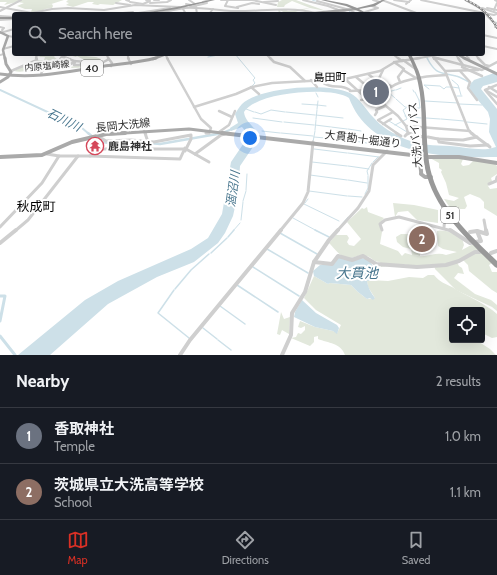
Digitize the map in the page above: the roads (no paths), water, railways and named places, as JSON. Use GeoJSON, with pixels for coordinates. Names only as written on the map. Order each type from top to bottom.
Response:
{"type":"FeatureCollection","features":[{"type":"Feature","properties":{"kind":"highway"},"geometry":{"type":"LineString","coordinates":[[145,12],[176,8],[215,0]]}},
{"type":"Feature","properties":{"kind":"highway"},"geometry":{"type":"LineString","coordinates":[[153,12],[215,0]]}},
{"type":"Feature","properties":{"kind":"highway"},"geometry":{"type":"LineString","coordinates":[[326,1],[338,6],[357,9],[372,6],[382,0]]}},
{"type":"Feature","properties":{"kind":"highway"},"geometry":{"type":"LineString","coordinates":[[357,9],[382,0]]}},
{"type":"Feature","properties":{"kind":"highway"},"geometry":{"type":"LineString","coordinates":[[326,1],[364,12]]}},
{"type":"Feature","properties":{"kind":"highway","name":"大洗バイパス"},"geometry":{"type":"LineString","coordinates":[[411,56],[418,68],[427,158],[430,177],[435,191],[445,208],[497,264]]}},
{"type":"Feature","properties":{"kind":"highway","name":"大洗バイパス"},"geometry":{"type":"LineString","coordinates":[[413,59],[418,70],[419,78]]}},
{"type":"Feature","properties":{"kind":"main road"},"geometry":{"type":"LineString","coordinates":[[327,12],[357,9]]}},
{"type":"Feature","properties":{"kind":"main road"},"geometry":{"type":"LineString","coordinates":[[0,82],[10,76],[11,71],[6,64],[3,49],[8,36],[1,32]]}},
{"type":"Feature","properties":{"kind":"main road","name":"内原塩崎線"},"geometry":{"type":"LineString","coordinates":[[0,74],[10,76],[41,75],[146,62],[160,56]]}},
{"type":"Feature","properties":{"kind":"main road"},"geometry":{"type":"LineString","coordinates":[[461,56],[488,67],[495,73]]}},
{"type":"Feature","properties":{"kind":"main road","name":"長岡大洗線"},"geometry":{"type":"LineString","coordinates":[[0,157],[47,154],[70,142],[97,136],[180,129],[210,130],[228,133]]}},
{"type":"Feature","properties":{"kind":"main road","name":"大貫勘十堀通り"},"geometry":{"type":"LineString","coordinates":[[228,133],[387,151],[433,158],[459,157],[497,163]]}},
{"type":"Feature","properties":{"kind":"main road"},"geometry":{"type":"LineString","coordinates":[[417,155],[418,161],[422,168],[421,174],[430,177]]}},
{"type":"Feature","properties":{"kind":"street"},"geometry":{"type":"LineString","coordinates":[[0,11],[21,0]]}},
{"type":"Feature","properties":{"kind":"street"},"geometry":{"type":"LineString","coordinates":[[119,3],[124,0],[129,3],[136,12]]}},
{"type":"Feature","properties":{"kind":"street"},"geometry":{"type":"LineString","coordinates":[[33,12],[60,8],[103,10],[138,0]]}},
{"type":"Feature","properties":{"kind":"street"},"geometry":{"type":"LineString","coordinates":[[139,4],[142,0]]}},
{"type":"Feature","properties":{"kind":"street"},"geometry":{"type":"LineString","coordinates":[[134,1],[139,4],[149,2],[159,3],[171,0]]}},
{"type":"Feature","properties":{"kind":"street"},"geometry":{"type":"LineString","coordinates":[[190,0],[196,0]]}},
{"type":"Feature","properties":{"kind":"street"},"geometry":{"type":"LineString","coordinates":[[190,0],[197,5]]}},
{"type":"Feature","properties":{"kind":"street"},"geometry":{"type":"LineString","coordinates":[[221,0],[249,0],[267,2],[276,5]]}},
{"type":"Feature","properties":{"kind":"street"},"geometry":{"type":"LineString","coordinates":[[227,9],[224,6],[228,0]]}},
{"type":"Feature","properties":{"kind":"street"},"geometry":{"type":"LineString","coordinates":[[237,0],[238,9]]}},
{"type":"Feature","properties":{"kind":"street"},"geometry":{"type":"LineString","coordinates":[[249,0],[252,3]]}},
{"type":"Feature","properties":{"kind":"street"},"geometry":{"type":"LineString","coordinates":[[238,9],[252,3],[281,0]]}},
{"type":"Feature","properties":{"kind":"street"},"geometry":{"type":"LineString","coordinates":[[303,0],[338,6],[354,12]]}},
{"type":"Feature","properties":{"kind":"street"},"geometry":{"type":"LineString","coordinates":[[313,0],[326,1]]}},
{"type":"Feature","properties":{"kind":"street"},"geometry":{"type":"LineString","coordinates":[[374,0],[390,2],[413,12]]}},
{"type":"Feature","properties":{"kind":"street"},"geometry":{"type":"LineString","coordinates":[[394,0],[406,2],[410,1]]}},
{"type":"Feature","properties":{"kind":"street"},"geometry":{"type":"LineString","coordinates":[[421,0],[478,12]]}},
{"type":"Feature","properties":{"kind":"street"},"geometry":{"type":"LineString","coordinates":[[465,0],[485,12]]}},
{"type":"Feature","properties":{"kind":"street"},"geometry":{"type":"LineString","coordinates":[[197,5],[209,1]]}},
{"type":"Feature","properties":{"kind":"street"},"geometry":{"type":"LineString","coordinates":[[165,12],[209,1]]}},
{"type":"Feature","properties":{"kind":"street"},"geometry":{"type":"LineString","coordinates":[[277,1],[277,9]]}},
{"type":"Feature","properties":{"kind":"street"},"geometry":{"type":"LineString","coordinates":[[487,14],[496,15],[496,1]]}},
{"type":"Feature","properties":{"kind":"street"},"geometry":{"type":"LineString","coordinates":[[165,2],[166,7]]}},
{"type":"Feature","properties":{"kind":"street"},"geometry":{"type":"LineString","coordinates":[[404,9],[406,2]]}},
{"type":"Feature","properties":{"kind":"street"},"geometry":{"type":"LineString","coordinates":[[116,3],[159,3]]}},
{"type":"Feature","properties":{"kind":"street"},"geometry":{"type":"LineString","coordinates":[[142,3],[159,3],[166,7],[178,7]]}},
{"type":"Feature","properties":{"kind":"street"},"geometry":{"type":"LineString","coordinates":[[159,3],[161,10]]}},
{"type":"Feature","properties":{"kind":"street"},"geometry":{"type":"LineString","coordinates":[[186,4],[197,5],[213,10],[277,9],[305,10],[312,12]]}},
{"type":"Feature","properties":{"kind":"street"},"geometry":{"type":"LineString","coordinates":[[145,12],[191,4]]}},
{"type":"Feature","properties":{"kind":"street"},"geometry":{"type":"LineString","coordinates":[[197,5],[197,12]]}},
{"type":"Feature","properties":{"kind":"street"},"geometry":{"type":"LineString","coordinates":[[338,6],[342,11]]}},
{"type":"Feature","properties":{"kind":"street"},"geometry":{"type":"LineString","coordinates":[[327,12],[338,6]]}},
{"type":"Feature","properties":{"kind":"street"},"geometry":{"type":"LineString","coordinates":[[368,12],[378,8],[372,6]]}},
{"type":"Feature","properties":{"kind":"street"},"geometry":{"type":"LineString","coordinates":[[80,10],[85,7]]}},
{"type":"Feature","properties":{"kind":"street"},"geometry":{"type":"LineString","coordinates":[[0,8],[20,12]]}},
{"type":"Feature","properties":{"kind":"street"},"geometry":{"type":"LineString","coordinates":[[184,8],[196,8]]}},
{"type":"Feature","properties":{"kind":"street"},"geometry":{"type":"LineString","coordinates":[[184,8],[183,11],[186,12]]}},
{"type":"Feature","properties":{"kind":"street"},"geometry":{"type":"LineString","coordinates":[[480,8],[495,10]]}},
{"type":"Feature","properties":{"kind":"street"},"geometry":{"type":"LineString","coordinates":[[210,12],[213,10]]}},
{"type":"Feature","properties":{"kind":"street"},"geometry":{"type":"LineString","coordinates":[[487,14],[493,22],[497,23]]}},
{"type":"Feature","properties":{"kind":"street"},"geometry":{"type":"LineString","coordinates":[[0,27],[4,28],[1,32]]}},
{"type":"Feature","properties":{"kind":"street"},"geometry":{"type":"LineString","coordinates":[[1,32],[12,29]]}},
{"type":"Feature","properties":{"kind":"street"},"geometry":{"type":"LineString","coordinates":[[485,35],[497,38]]}},
{"type":"Feature","properties":{"kind":"street"},"geometry":{"type":"LineString","coordinates":[[8,36],[12,37]]}},
{"type":"Feature","properties":{"kind":"street"},"geometry":{"type":"LineString","coordinates":[[485,46],[497,49]]}},
{"type":"Feature","properties":{"kind":"street"},"geometry":{"type":"LineString","coordinates":[[3,49],[12,47]]}},
{"type":"Feature","properties":{"kind":"street"},"geometry":{"type":"LineString","coordinates":[[0,55],[4,54]]}},
{"type":"Feature","properties":{"kind":"street"},"geometry":{"type":"LineString","coordinates":[[11,71],[37,60],[36,56]]}},
{"type":"Feature","properties":{"kind":"street"},"geometry":{"type":"LineString","coordinates":[[41,75],[42,71],[59,61],[60,56],[71,61],[74,65],[85,62]]}},
{"type":"Feature","properties":{"kind":"street"},"geometry":{"type":"LineString","coordinates":[[107,56],[112,63],[111,66]]}},
{"type":"Feature","properties":{"kind":"street"},"geometry":{"type":"LineString","coordinates":[[128,56],[131,64]]}},
{"type":"Feature","properties":{"kind":"street"},"geometry":{"type":"LineString","coordinates":[[166,56],[194,107],[202,120],[210,128],[209,133],[206,133]]}},
{"type":"Feature","properties":{"kind":"street"},"geometry":{"type":"LineString","coordinates":[[268,56],[274,62],[290,67],[305,81]]}},
{"type":"Feature","properties":{"kind":"street"},"geometry":{"type":"LineString","coordinates":[[396,56],[418,70]]}},
{"type":"Feature","properties":{"kind":"street"},"geometry":{"type":"LineString","coordinates":[[194,107],[236,94],[251,87],[278,82],[345,79],[382,70],[394,62],[426,56]]}},
{"type":"Feature","properties":{"kind":"street"},"geometry":{"type":"LineString","coordinates":[[432,56],[445,71],[470,132],[489,146],[474,147],[440,142],[438,139]]}},
{"type":"Feature","properties":{"kind":"street"},"geometry":{"type":"LineString","coordinates":[[434,56],[482,70]]}},
{"type":"Feature","properties":{"kind":"street"},"geometry":{"type":"LineString","coordinates":[[444,56],[452,62],[456,70]]}},
{"type":"Feature","properties":{"kind":"street"},"geometry":{"type":"LineString","coordinates":[[457,56],[468,71]]}},
{"type":"Feature","properties":{"kind":"street"},"geometry":{"type":"LineString","coordinates":[[464,65],[470,60],[467,56]]}},
{"type":"Feature","properties":{"kind":"street"},"geometry":{"type":"LineString","coordinates":[[477,56],[488,67]]}},
{"type":"Feature","properties":{"kind":"street"},"geometry":{"type":"LineString","coordinates":[[101,67],[100,64],[109,59]]}},
{"type":"Feature","properties":{"kind":"street"},"geometry":{"type":"LineString","coordinates":[[71,61],[62,66],[59,65],[58,62],[71,61]]}},
{"type":"Feature","properties":{"kind":"street"},"geometry":{"type":"LineString","coordinates":[[394,62],[404,68],[403,70],[419,78]]}},
{"type":"Feature","properties":{"kind":"street"},"geometry":{"type":"LineString","coordinates":[[445,71],[482,70],[497,62]]}},
{"type":"Feature","properties":{"kind":"street"},"geometry":{"type":"LineString","coordinates":[[464,65],[482,76]]}},
{"type":"Feature","properties":{"kind":"street"},"geometry":{"type":"LineString","coordinates":[[372,90],[378,81],[382,70]]}},
{"type":"Feature","properties":{"kind":"street"},"geometry":{"type":"LineString","coordinates":[[400,82],[398,77],[403,70]]}},
{"type":"Feature","properties":{"kind":"street"},"geometry":{"type":"LineString","coordinates":[[460,71],[470,83],[468,86],[470,92],[477,100]]}},
{"type":"Feature","properties":{"kind":"street"},"geometry":{"type":"LineString","coordinates":[[368,74],[378,81],[391,86]]}},
{"type":"Feature","properties":{"kind":"street"},"geometry":{"type":"LineString","coordinates":[[378,97],[381,92],[388,90],[391,86],[400,82],[446,75]]}},
{"type":"Feature","properties":{"kind":"street"},"geometry":{"type":"LineString","coordinates":[[356,77],[372,90],[385,106],[393,112],[406,126],[408,133]]}},
{"type":"Feature","properties":{"kind":"street"},"geometry":{"type":"LineString","coordinates":[[345,79],[366,98]]}},
{"type":"Feature","properties":{"kind":"street"},"geometry":{"type":"LineString","coordinates":[[311,80],[317,87]]}},
{"type":"Feature","properties":{"kind":"street"},"geometry":{"type":"LineString","coordinates":[[319,80],[329,88],[344,86],[349,91],[372,90]]}},
{"type":"Feature","properties":{"kind":"street"},"geometry":{"type":"LineString","coordinates":[[251,87],[259,94]]}},
{"type":"Feature","properties":{"kind":"street"},"geometry":{"type":"LineString","coordinates":[[485,90],[489,87]]}},
{"type":"Feature","properties":{"kind":"street"},"geometry":{"type":"LineString","coordinates":[[489,87],[496,92]]}},
{"type":"Feature","properties":{"kind":"street"},"geometry":{"type":"LineString","coordinates":[[489,87],[496,92]]}},
{"type":"Feature","properties":{"kind":"street"},"geometry":{"type":"LineString","coordinates":[[485,90],[496,92]]}},
{"type":"Feature","properties":{"kind":"street"},"geometry":{"type":"LineString","coordinates":[[485,90],[496,102]]}},
{"type":"Feature","properties":{"kind":"street"},"geometry":{"type":"LineString","coordinates":[[361,100],[378,97]]}},
{"type":"Feature","properties":{"kind":"street"},"geometry":{"type":"LineString","coordinates":[[375,115],[377,112],[376,110],[380,110],[385,106]]}},
{"type":"Feature","properties":{"kind":"street"},"geometry":{"type":"LineString","coordinates":[[219,111],[232,118]]}},
{"type":"Feature","properties":{"kind":"street"},"geometry":{"type":"LineString","coordinates":[[219,132],[228,126],[235,111]]}},
{"type":"Feature","properties":{"kind":"street"},"geometry":{"type":"LineString","coordinates":[[393,112],[378,120],[403,136],[408,133],[423,137]]}},
{"type":"Feature","properties":{"kind":"street"},"geometry":{"type":"LineString","coordinates":[[383,124],[391,119]]}},
{"type":"Feature","properties":{"kind":"street"},"geometry":{"type":"LineString","coordinates":[[406,126],[470,132]]}},
{"type":"Feature","properties":{"kind":"street"},"geometry":{"type":"LineString","coordinates":[[180,129],[182,136]]}},
{"type":"Feature","properties":{"kind":"street"},"geometry":{"type":"LineString","coordinates":[[144,132],[147,135],[148,142]]}},
{"type":"Feature","properties":{"kind":"street"},"geometry":{"type":"LineString","coordinates":[[195,154],[221,135],[228,133]]}},
{"type":"Feature","properties":{"kind":"street"},"geometry":{"type":"LineString","coordinates":[[47,154],[58,156],[180,159],[191,137],[182,136],[158,142],[148,142],[106,141],[97,136]]}},
{"type":"Feature","properties":{"kind":"street"},"geometry":{"type":"LineString","coordinates":[[426,141],[438,139],[463,140],[477,138]]}},
{"type":"Feature","properties":{"kind":"street"},"geometry":{"type":"LineString","coordinates":[[180,355],[190,340],[303,204],[308,192],[313,142]]}},
{"type":"Feature","properties":{"kind":"street"},"geometry":{"type":"LineString","coordinates":[[185,149],[186,143]]}},
{"type":"Feature","properties":{"kind":"street"},"geometry":{"type":"LineString","coordinates":[[90,156],[96,149],[185,149],[209,162]]}},
{"type":"Feature","properties":{"kind":"street"},"geometry":{"type":"LineString","coordinates":[[282,355],[291,335],[292,313],[305,292],[314,262],[329,240],[358,208],[369,191],[370,178],[374,163],[387,151]]}},
{"type":"Feature","properties":{"kind":"street"},"geometry":{"type":"LineString","coordinates":[[0,228],[45,178],[58,156]]}},
{"type":"Feature","properties":{"kind":"street"},"geometry":{"type":"LineString","coordinates":[[1,241],[28,220],[78,156]]}},
{"type":"Feature","properties":{"kind":"street"},"geometry":{"type":"LineString","coordinates":[[489,184],[496,181],[497,177]]}},
{"type":"Feature","properties":{"kind":"street"},"geometry":{"type":"LineString","coordinates":[[25,201],[36,209]]}},
{"type":"Feature","properties":{"kind":"street"},"geometry":{"type":"LineString","coordinates":[[443,213],[445,216],[444,227]]}},
{"type":"Feature","properties":{"kind":"street"},"geometry":{"type":"LineString","coordinates":[[382,230],[380,224],[390,217],[409,219],[438,227],[444,227],[458,234],[468,242],[481,241],[478,231]]}},
{"type":"Feature","properties":{"kind":"street"},"geometry":{"type":"LineString","coordinates":[[470,232],[478,231],[487,234],[484,220]]}},
{"type":"Feature","properties":{"kind":"street"},"geometry":{"type":"LineString","coordinates":[[491,253],[497,251]]}},
{"type":"Feature","properties":{"kind":"street"},"geometry":{"type":"LineString","coordinates":[[314,262],[330,264],[334,263],[338,256],[352,260],[363,256],[376,264],[417,267],[459,261],[475,252],[480,252]]}},
{"type":"Feature","properties":{"kind":"water","name":"涸沼川"},"geometry":{"type":"Polygon","coordinates":[[[497,72],[497,82],[483,86],[481,89],[497,109],[497,157],[433,154],[412,150],[392,142],[374,132],[360,117],[349,98],[340,94],[327,92],[294,93],[263,100],[251,105],[244,112],[246,119],[256,131],[259,138],[240,166],[238,193],[233,216],[225,233],[218,243],[194,262],[157,277],[108,304],[50,355],[18,355],[85,300],[118,281],[191,249],[208,238],[222,214],[231,162],[248,137],[247,133],[242,127],[231,131],[230,128],[238,123],[235,114],[239,108],[251,98],[278,90],[294,88],[311,87],[340,90],[354,95],[380,124],[405,139],[428,145],[488,149],[496,147],[489,132],[490,119],[488,112],[471,92],[469,86],[474,80],[497,72]]]}},
{"type":"Feature","properties":{"kind":"water","name":"大貫池"},"geometry":{"type":"Polygon","coordinates":[[[339,257],[361,258],[368,260],[371,263],[378,274],[375,280],[367,281],[368,286],[375,298],[373,300],[370,298],[367,299],[351,285],[328,284],[314,276],[313,271],[320,265],[335,263],[336,259],[339,257]]]}},
{"type":"Feature","properties":{"kind":"water"},"geometry":{"type":"Polygon","coordinates":[[[302,300],[316,313],[337,325],[339,328],[337,334],[333,331],[315,327],[294,317],[295,312],[302,300]]]}},
{"type":"Feature","properties":{"kind":"waterway"},"geometry":{"type":"LineString","coordinates":[[312,0],[319,2]]}},
{"type":"Feature","properties":{"kind":"waterway"},"geometry":{"type":"LineString","coordinates":[[208,57],[213,56]]}},
{"type":"Feature","properties":{"kind":"waterway"},"geometry":{"type":"LineString","coordinates":[[237,56],[255,78],[253,80],[255,83],[252,86]]}},
{"type":"Feature","properties":{"kind":"waterway"},"geometry":{"type":"LineString","coordinates":[[427,58],[433,67],[439,72],[458,77],[471,83]]}},
{"type":"Feature","properties":{"kind":"waterway"},"geometry":{"type":"LineString","coordinates":[[452,80],[458,85],[459,88]]}},
{"type":"Feature","properties":{"kind":"waterway"},"geometry":{"type":"LineString","coordinates":[[429,89],[424,85],[440,86],[444,89],[446,87],[451,87]]}},
{"type":"Feature","properties":{"kind":"waterway"},"geometry":{"type":"LineString","coordinates":[[452,87],[459,88]]}},
{"type":"Feature","properties":{"kind":"waterway"},"geometry":{"type":"LineString","coordinates":[[396,90],[401,88]]}},
{"type":"Feature","properties":{"kind":"waterway"},"geometry":{"type":"LineString","coordinates":[[459,88],[461,95]]}},
{"type":"Feature","properties":{"kind":"waterway","name":"石川川"},"geometry":{"type":"LineString","coordinates":[[0,90],[82,128],[89,134]]}},
{"type":"Feature","properties":{"kind":"waterway"},"geometry":{"type":"LineString","coordinates":[[395,90],[388,92],[395,98]]}},
{"type":"Feature","properties":{"kind":"waterway"},"geometry":{"type":"LineString","coordinates":[[415,92],[419,100],[420,108],[415,108]]}},
{"type":"Feature","properties":{"kind":"waterway"},"geometry":{"type":"LineString","coordinates":[[316,93],[318,97]]}},
{"type":"Feature","properties":{"kind":"waterway"},"geometry":{"type":"LineString","coordinates":[[457,96],[462,96]]}},
{"type":"Feature","properties":{"kind":"waterway"},"geometry":{"type":"LineString","coordinates":[[396,99],[405,107],[414,108]]}},
{"type":"Feature","properties":{"kind":"waterway"},"geometry":{"type":"LineString","coordinates":[[317,105],[318,101]]}},
{"type":"Feature","properties":{"kind":"waterway"},"geometry":{"type":"LineString","coordinates":[[425,101],[458,103]]}},
{"type":"Feature","properties":{"kind":"waterway"},"geometry":{"type":"LineString","coordinates":[[302,104],[317,105]]}},
{"type":"Feature","properties":{"kind":"waterway"},"geometry":{"type":"LineString","coordinates":[[459,104],[482,105]]}},
{"type":"Feature","properties":{"kind":"waterway"},"geometry":{"type":"LineString","coordinates":[[317,105],[326,106]]}},
{"type":"Feature","properties":{"kind":"waterway"},"geometry":{"type":"LineString","coordinates":[[406,108],[403,110],[406,116]]}},
{"type":"Feature","properties":{"kind":"waterway"},"geometry":{"type":"LineString","coordinates":[[246,109],[254,112]]}},
{"type":"Feature","properties":{"kind":"waterway"},"geometry":{"type":"LineString","coordinates":[[255,112],[261,114],[271,110],[285,112]]}},
{"type":"Feature","properties":{"kind":"waterway"},"geometry":{"type":"LineString","coordinates":[[316,115],[317,110]]}},
{"type":"Feature","properties":{"kind":"waterway"},"geometry":{"type":"LineString","coordinates":[[286,112],[315,115]]}},
{"type":"Feature","properties":{"kind":"waterway"},"geometry":{"type":"LineString","coordinates":[[316,115],[343,118]]}},
{"type":"Feature","properties":{"kind":"waterway"},"geometry":{"type":"LineString","coordinates":[[403,121],[407,119],[406,116]]}},
{"type":"Feature","properties":{"kind":"waterway"},"geometry":{"type":"LineString","coordinates":[[406,116],[421,118]]}},
{"type":"Feature","properties":{"kind":"waterway"},"geometry":{"type":"LineString","coordinates":[[253,118],[282,122]]}},
{"type":"Feature","properties":{"kind":"waterway"},"geometry":{"type":"LineString","coordinates":[[426,118],[440,119]]}},
{"type":"Feature","properties":{"kind":"waterway"},"geometry":{"type":"LineString","coordinates":[[441,119],[464,121]]}},
{"type":"Feature","properties":{"kind":"waterway"},"geometry":{"type":"LineString","coordinates":[[315,125],[316,120]]}},
{"type":"Feature","properties":{"kind":"waterway"},"geometry":{"type":"LineString","coordinates":[[389,121],[395,125]]}},
{"type":"Feature","properties":{"kind":"waterway"},"geometry":{"type":"LineString","coordinates":[[284,122],[314,125]]}},
{"type":"Feature","properties":{"kind":"waterway"},"geometry":{"type":"LineString","coordinates":[[395,125],[401,122]]}},
{"type":"Feature","properties":{"kind":"waterway"},"geometry":{"type":"LineString","coordinates":[[467,122],[487,124]]}},
{"type":"Feature","properties":{"kind":"waterway"},"geometry":{"type":"LineString","coordinates":[[315,125],[315,130]]}},
{"type":"Feature","properties":{"kind":"waterway"},"geometry":{"type":"LineString","coordinates":[[315,125],[347,129]]}},
{"type":"Feature","properties":{"kind":"waterway"},"geometry":{"type":"LineString","coordinates":[[395,125],[407,132]]}},
{"type":"Feature","properties":{"kind":"waterway","name":"石川川"},"geometry":{"type":"LineString","coordinates":[[222,133],[232,129]]}},
{"type":"Feature","properties":{"kind":"waterway"},"geometry":{"type":"LineString","coordinates":[[348,129],[361,131]]}},
{"type":"Feature","properties":{"kind":"waterway"},"geometry":{"type":"LineString","coordinates":[[262,131],[280,133]]}},
{"type":"Feature","properties":{"kind":"waterway"},"geometry":{"type":"LineString","coordinates":[[313,142],[315,131]]}},
{"type":"Feature","properties":{"kind":"waterway","name":"石川川"},"geometry":{"type":"LineString","coordinates":[[88,133],[98,141],[108,143],[138,142],[160,144],[222,133]]}},
{"type":"Feature","properties":{"kind":"waterway"},"geometry":{"type":"LineString","coordinates":[[281,133],[313,136]]}},
{"type":"Feature","properties":{"kind":"waterway"},"geometry":{"type":"LineString","coordinates":[[314,137],[347,140]]}},
{"type":"Feature","properties":{"kind":"waterway"},"geometry":{"type":"LineString","coordinates":[[348,140],[386,146]]}},
{"type":"Feature","properties":{"kind":"waterway"},"geometry":{"type":"LineString","coordinates":[[314,149],[347,153]]}},
{"type":"Feature","properties":{"kind":"waterway"},"geometry":{"type":"LineString","coordinates":[[348,153],[379,157]]}},
{"type":"Feature","properties":{"kind":"waterway"},"geometry":{"type":"LineString","coordinates":[[373,162],[378,157]]}},
{"type":"Feature","properties":{"kind":"waterway"},"geometry":{"type":"LineString","coordinates":[[312,162],[347,166]]}},
{"type":"Feature","properties":{"kind":"waterway"},"geometry":{"type":"LineString","coordinates":[[368,169],[372,163]]}},
{"type":"Feature","properties":{"kind":"waterway"},"geometry":{"type":"LineString","coordinates":[[348,166],[368,169]]}},
{"type":"Feature","properties":{"kind":"waterway"},"geometry":{"type":"LineString","coordinates":[[368,169],[367,171],[368,175]]}},
{"type":"Feature","properties":{"kind":"waterway","name":"涸沼川"},"geometry":{"type":"LineString","coordinates":[[246,190],[247,174]]}},
{"type":"Feature","properties":{"kind":"waterway"},"geometry":{"type":"LineString","coordinates":[[310,175],[347,180]]}},
{"type":"Feature","properties":{"kind":"waterway"},"geometry":{"type":"LineString","coordinates":[[365,194],[368,188],[368,176]]}},
{"type":"Feature","properties":{"kind":"waterway"},"geometry":{"type":"LineString","coordinates":[[348,180],[367,183]]}},
{"type":"Feature","properties":{"kind":"waterway","name":"涸沼川"},"geometry":{"type":"LineString","coordinates":[[243,201],[246,191]]}},
{"type":"Feature","properties":{"kind":"waterway"},"geometry":{"type":"LineString","coordinates":[[309,191],[347,196]]}},
{"type":"Feature","properties":{"kind":"waterway"},"geometry":{"type":"LineString","coordinates":[[348,196],[362,197]]}},
{"type":"Feature","properties":{"kind":"waterway"},"geometry":{"type":"LineString","coordinates":[[305,203],[308,199]]}},
{"type":"Feature","properties":{"kind":"waterway","name":"涸沼川"},"geometry":{"type":"LineString","coordinates":[[241,220],[243,202]]}},
{"type":"Feature","properties":{"kind":"waterway"},"geometry":{"type":"LineString","coordinates":[[304,204],[339,221]]}},
{"type":"Feature","properties":{"kind":"waterway"},"geometry":{"type":"LineString","coordinates":[[342,224],[348,217]]}},
{"type":"Feature","properties":{"kind":"waterway"},"geometry":{"type":"LineString","coordinates":[[293,218],[317,231]]}},
{"type":"Feature","properties":{"kind":"waterway"},"geometry":{"type":"LineString","coordinates":[[233,231],[240,223]]}},
{"type":"Feature","properties":{"kind":"waterway"},"geometry":{"type":"LineString","coordinates":[[228,237],[234,230]]}},
{"type":"Feature","properties":{"kind":"waterway"},"geometry":{"type":"LineString","coordinates":[[317,231],[329,237]]}},
{"type":"Feature","properties":{"kind":"waterway"},"geometry":{"type":"LineString","coordinates":[[280,233],[317,254]]}},
{"type":"Feature","properties":{"kind":"waterway"},"geometry":{"type":"LineString","coordinates":[[211,253],[227,238]]}},
{"type":"Feature","properties":{"kind":"waterway"},"geometry":{"type":"LineString","coordinates":[[267,249],[308,273]]}},
{"type":"Feature","properties":{"kind":"waterway"},"geometry":{"type":"LineString","coordinates":[[175,289],[191,270],[209,254]]}},
{"type":"Feature","properties":{"kind":"waterway"},"geometry":{"type":"LineString","coordinates":[[253,267],[299,296]]}},
{"type":"Feature","properties":{"kind":"waterway"},"geometry":{"type":"LineString","coordinates":[[237,285],[278,312]]}},
{"type":"Feature","properties":{"kind":"waterway"},"geometry":{"type":"LineString","coordinates":[[174,290],[158,313],[189,338]]}},
{"type":"Feature","properties":{"kind":"waterway"},"geometry":{"type":"LineString","coordinates":[[0,296],[5,296],[0,321]]}},
{"type":"Feature","properties":{"kind":"waterway"},"geometry":{"type":"LineString","coordinates":[[220,306],[245,324]]}},
{"type":"Feature","properties":{"kind":"waterway"},"geometry":{"type":"LineString","coordinates":[[203,328],[217,339]]}},
{"type":"Feature","properties":{"kind":"waterway"},"geometry":{"type":"LineString","coordinates":[[0,336],[15,355]]}},
{"type":"Feature","properties":{"kind":"waterway"},"geometry":{"type":"LineString","coordinates":[[218,340],[231,350]]}},
{"type":"Feature","properties":{"kind":"railway"},"geometry":{"type":"LineString","coordinates":[[466,0],[485,12]]}},
{"type":"Feature","properties":{"kind":"railway"},"geometry":{"type":"LineString","coordinates":[[485,12],[497,28]]}},
{"type":"Feature","properties":{"kind":"place","name":"香取神社"},"geometry":{"type":"Point","coordinates":[376,92]}},
{"type":"Feature","properties":{"kind":"place","name":"鹿島神社"},"geometry":{"type":"Point","coordinates":[95,146]}},
{"type":"Feature","properties":{"kind":"place","name":"茨城県立大洗高等学校"},"geometry":{"type":"Point","coordinates":[422,239]}},
{"type":"Feature","properties":{"kind":"district","name":"島田町"},"geometry":{"type":"Point","coordinates":[330,77]}},
{"type":"Feature","properties":{"kind":"district","name":"秋成町"},"geometry":{"type":"Point","coordinates":[36,206]}}]}
